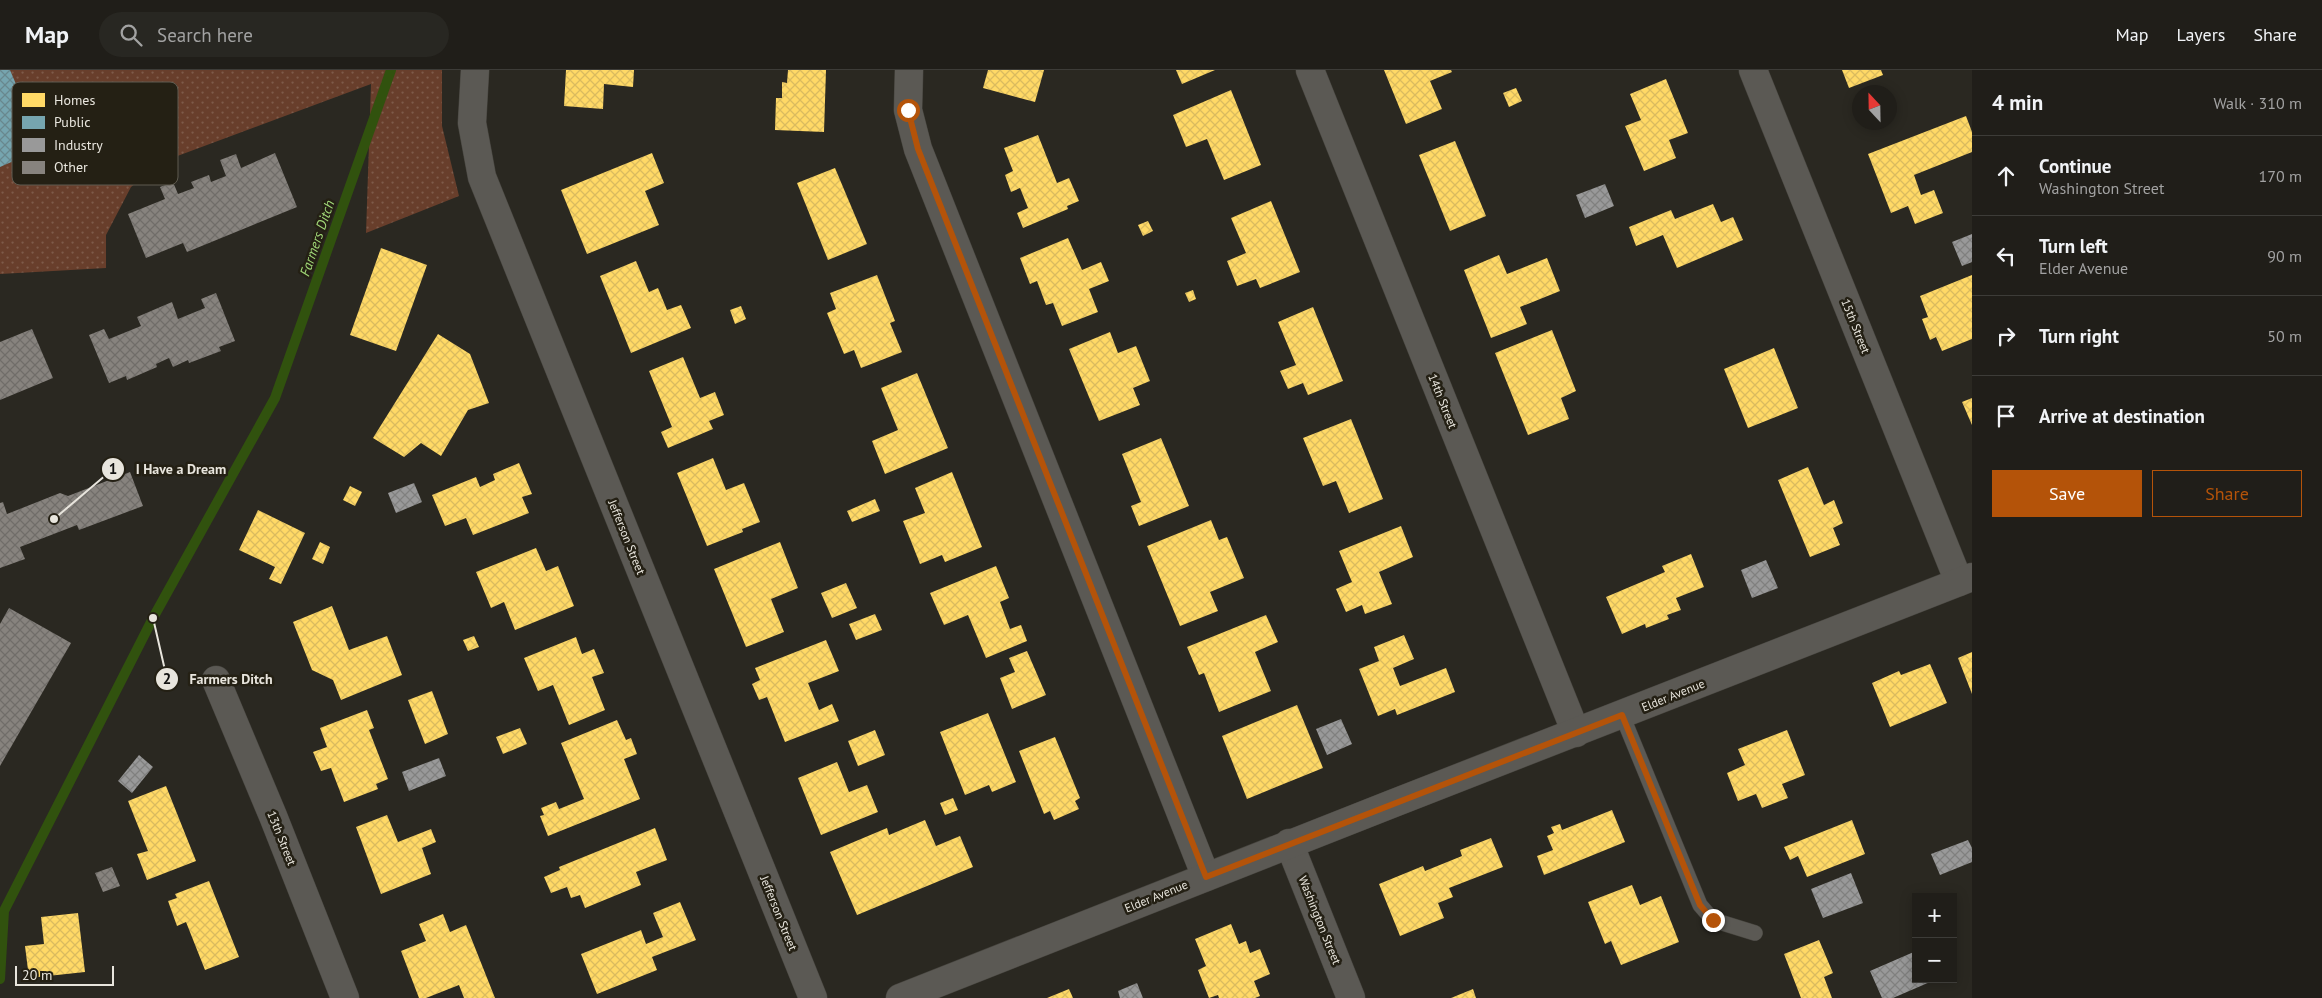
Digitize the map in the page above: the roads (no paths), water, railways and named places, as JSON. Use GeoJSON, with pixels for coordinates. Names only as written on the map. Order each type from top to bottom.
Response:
{"type":"FeatureCollection","features":[{"type":"Feature","properties":{"kind":"street","name":"Jefferson Street"},"geometry":{"type":"LineString","coordinates":[[475,70],[472,123],[482,177],[813,998]]}},
{"type":"Feature","properties":{"kind":"street"},"geometry":{"type":"LineString","coordinates":[[909,70],[908,110],[918,149],[1206,877]]}},
{"type":"Feature","properties":{"kind":"street","name":"14th Street"},"geometry":{"type":"LineString","coordinates":[[1310,70],[1576,733]]}},
{"type":"Feature","properties":{"kind":"street","name":"15th Street"},"geometry":{"type":"LineString","coordinates":[[1753,70],[1966,579]]}},
{"type":"Feature","properties":{"kind":"street","name":"Elder Avenue"},"geometry":{"type":"LineString","coordinates":[[900,998],[1289,843],[1576,733],[1966,579]]}},
{"type":"Feature","properties":{"kind":"street","name":"13th Street"},"geometry":{"type":"LineString","coordinates":[[216,680],[273,816],[345,998]]}},
{"type":"Feature","properties":{"kind":"street","name":"Washington Street"},"geometry":{"type":"LineString","coordinates":[[1289,843],[1351,998]]}},
{"type":"Feature","properties":{"kind":"lane"},"geometry":{"type":"LineString","coordinates":[[1622,715],[1700,905],[1713,920],[1755,933]]}},
{"type":"Feature","properties":{"kind":"waterway","name":"Farmers Ditch"},"geometry":{"type":"LineString","coordinates":[[0,979],[4,911],[153,618],[275,398],[391,70]]}},
{"type":"Feature","properties":{"kind":"place","name":"I Have a Dream"},"geometry":{"type":"Point","coordinates":[54,519]}},
{"type":"Feature","properties":{"kind":"place","name":"Farmers Ditch"},"geometry":{"type":"Point","coordinates":[153,618]}}]}
